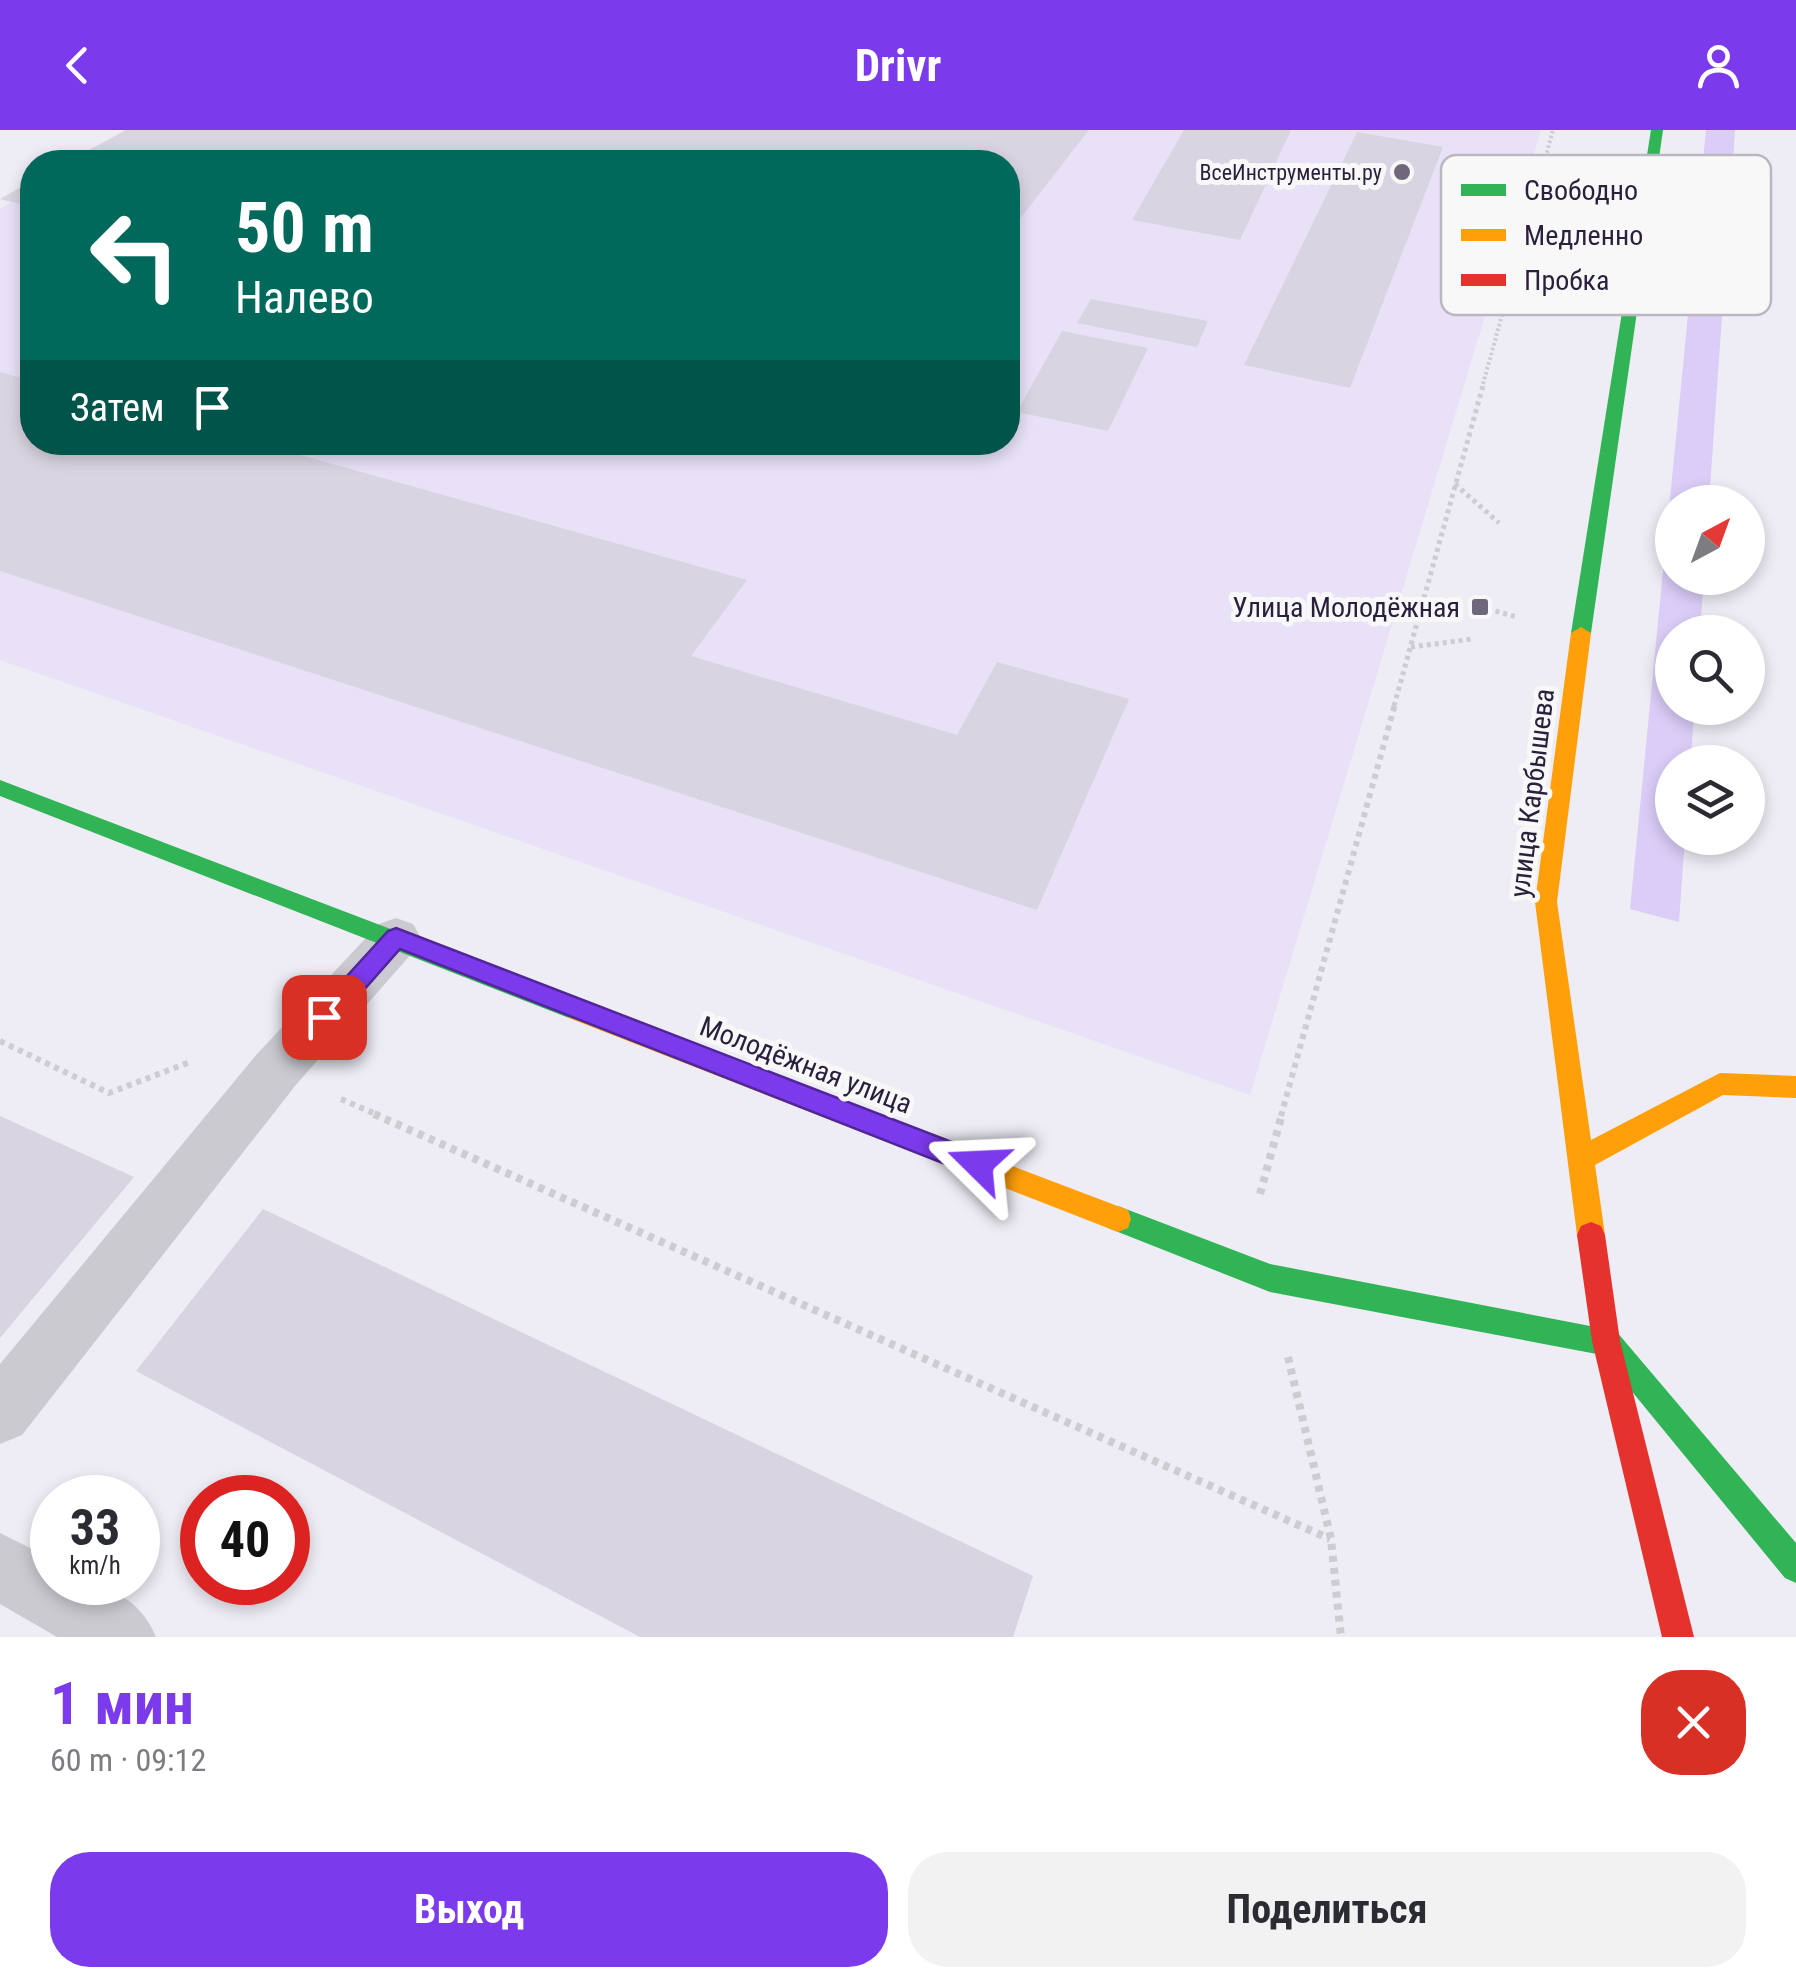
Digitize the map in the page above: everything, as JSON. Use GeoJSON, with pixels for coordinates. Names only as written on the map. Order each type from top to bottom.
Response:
{"type":"FeatureCollection","features":[{"type":"Feature","properties":{"kind":"street","name":"улица Карбышева"},"geometry":{"type":"LineString","coordinates":[[1653,155],[1657,130]]}},
{"type":"Feature","properties":{"kind":"street","name":"улица Карбышева"},"geometry":{"type":"LineString","coordinates":[[1628,315],[1596,520],[1546,902],[1606,1341],[1678,1637]]}},
{"type":"Feature","properties":{"kind":"street","name":"Молодёжная улица"},"geometry":{"type":"LineString","coordinates":[[0,788],[1270,1278],[1606,1341]]}},
{"type":"Feature","properties":{"kind":"street"},"geometry":{"type":"LineString","coordinates":[[1582,1158],[1720,1084],[1796,1087]]}},
{"type":"Feature","properties":{"kind":"street"},"geometry":{"type":"LineString","coordinates":[[1606,1341],[1796,1567]]}},
{"type":"Feature","properties":{"kind":"lane"},"geometry":{"type":"LineString","coordinates":[[0,1414],[276,1070],[396,938]]}},
{"type":"Feature","properties":{"kind":"lane"},"geometry":{"type":"LineString","coordinates":[[0,1566],[122,1637]]}},
{"type":"Feature","properties":{"kind":"path"},"geometry":{"type":"LineString","coordinates":[[1546,155],[1553,130]]}},
{"type":"Feature","properties":{"kind":"path"},"geometry":{"type":"LineString","coordinates":[[1341,1637],[1331,1540],[1254,1214],[1502,315]]}},
{"type":"Feature","properties":{"kind":"path"},"geometry":{"type":"LineString","coordinates":[[1455,484],[1498,524]]}},
{"type":"Feature","properties":{"kind":"path"},"geometry":{"type":"LineString","coordinates":[[1410,647],[1473,639]]}},
{"type":"Feature","properties":{"kind":"path"},"geometry":{"type":"LineString","coordinates":[[0,1042],[109,1093],[223,1050],[276,1070],[1331,1540]]}},
{"type":"Feature","properties":{"kind":"shaded area"},"geometry":{"type":"Polygon","coordinates":[[[138,130],[1541,130],[1533,155],[1441,155],[1441,315],[1485,315],[1250,1095],[0,660],[0,209],[20,197],[20,455],[1020,455],[1020,150],[102,150],[138,130]]]}},
{"type":"Feature","properties":{"kind":"shaded area"},"geometry":{"type":"Polygon","coordinates":[[[1706,130],[1735,130],[1733,155],[1704,155],[1706,130]]]}},
{"type":"Feature","properties":{"kind":"shaded area"},"geometry":{"type":"Polygon","coordinates":[[[1688,315],[1722,315],[1710,485],[1671,485],[1688,315]]]}},
{"type":"Feature","properties":{"kind":"shaded area"},"geometry":{"type":"Polygon","coordinates":[[[1661,595],[1703,595],[1701,615],[1659,615],[1661,595]]]}},
{"type":"Feature","properties":{"kind":"shaded area"},"geometry":{"type":"Polygon","coordinates":[[[1655,653],[1655,725],[1693,725],[1692,745],[1655,745],[1655,855],[1684,855],[1679,922],[1630,909],[1655,653]]]}},
{"type":"Feature","properties":{"kind":"building"},"geometry":{"type":"Polygon","coordinates":[[[126,130],[1089,130],[1020,219],[1020,150],[89,150],[126,130]]]}},
{"type":"Feature","properties":{"kind":"building"},"geometry":{"type":"Polygon","coordinates":[[[1184,130],[1291,130],[1240,240],[1132,220],[1184,130]]]}},
{"type":"Feature","properties":{"kind":"building"},"geometry":{"type":"Polygon","coordinates":[[[1357,132],[1443,147],[1350,388],[1244,365],[1357,132]]]}},
{"type":"Feature","properties":{"kind":"building"},"geometry":{"type":"Polygon","coordinates":[[[20,188],[20,204],[0,199],[20,188]]]}},
{"type":"Feature","properties":{"kind":"building"},"geometry":{"type":"Polygon","coordinates":[[[1091,299],[1208,321],[1197,347],[1077,323],[1091,299]]]}},
{"type":"Feature","properties":{"kind":"building"},"geometry":{"type":"Polygon","coordinates":[[[1062,331],[1148,348],[1108,431],[1020,413],[1062,331]]]}},
{"type":"Feature","properties":{"kind":"building"},"geometry":{"type":"Polygon","coordinates":[[[0,372],[20,378],[20,455],[300,455],[747,580],[691,656],[957,735],[997,662],[1129,699],[1037,910],[0,571],[0,372]]]}},
{"type":"Feature","properties":{"kind":"building"},"geometry":{"type":"Polygon","coordinates":[[[0,1116],[134,1177],[0,1338],[0,1116]]]}},
{"type":"Feature","properties":{"kind":"building"},"geometry":{"type":"Polygon","coordinates":[[[263,1209],[1033,1576],[1013,1637],[640,1637],[136,1371],[263,1209]]]}},
{"type":"Feature","properties":{"kind":"traffic: fast"},"geometry":{"type":"LineString","coordinates":[[1653,155],[1657,130]]}},
{"type":"Feature","properties":{"kind":"traffic: fast"},"geometry":{"type":"LineString","coordinates":[[1581,633],[1629,315]]}},
{"type":"Feature","properties":{"kind":"traffic: fast"},"geometry":{"type":"LineString","coordinates":[[0,788],[578,1011]]}},
{"type":"Feature","properties":{"kind":"traffic: fast"},"geometry":{"type":"LineString","coordinates":[[1118,1219],[1270,1278],[1606,1341]]}},
{"type":"Feature","properties":{"kind":"traffic: fast"},"geometry":{"type":"LineString","coordinates":[[1615,1351],[1796,1567]]}},
{"type":"Feature","properties":{"kind":"traffic: slow"},"geometry":{"type":"LineString","coordinates":[[1581,633],[1546,902],[1591,1235]]}},
{"type":"Feature","properties":{"kind":"traffic: slow"},"geometry":{"type":"LineString","coordinates":[[578,1011],[1118,1219]]}},
{"type":"Feature","properties":{"kind":"traffic: slow"},"geometry":{"type":"LineString","coordinates":[[1582,1158],[1720,1084],[1796,1087]]}},
{"type":"Feature","properties":{"kind":"traffic: jam"},"geometry":{"type":"LineString","coordinates":[[1591,1235],[1606,1341],[1678,1637]]}},
{"type":"Feature","properties":{"kind":"place","name":"ВсеИнструменты.ру"},"geometry":{"type":"Point","coordinates":[1402,172]}},
{"type":"Feature","properties":{"kind":"place","name":"Улица Молодёжная"},"geometry":{"type":"Point","coordinates":[1480,607]}},
{"type":"Feature","properties":{"kind":"route"},"geometry":{"type":"LineString","coordinates":[[324,1017],[396,938],[978,1164]]}}]}
